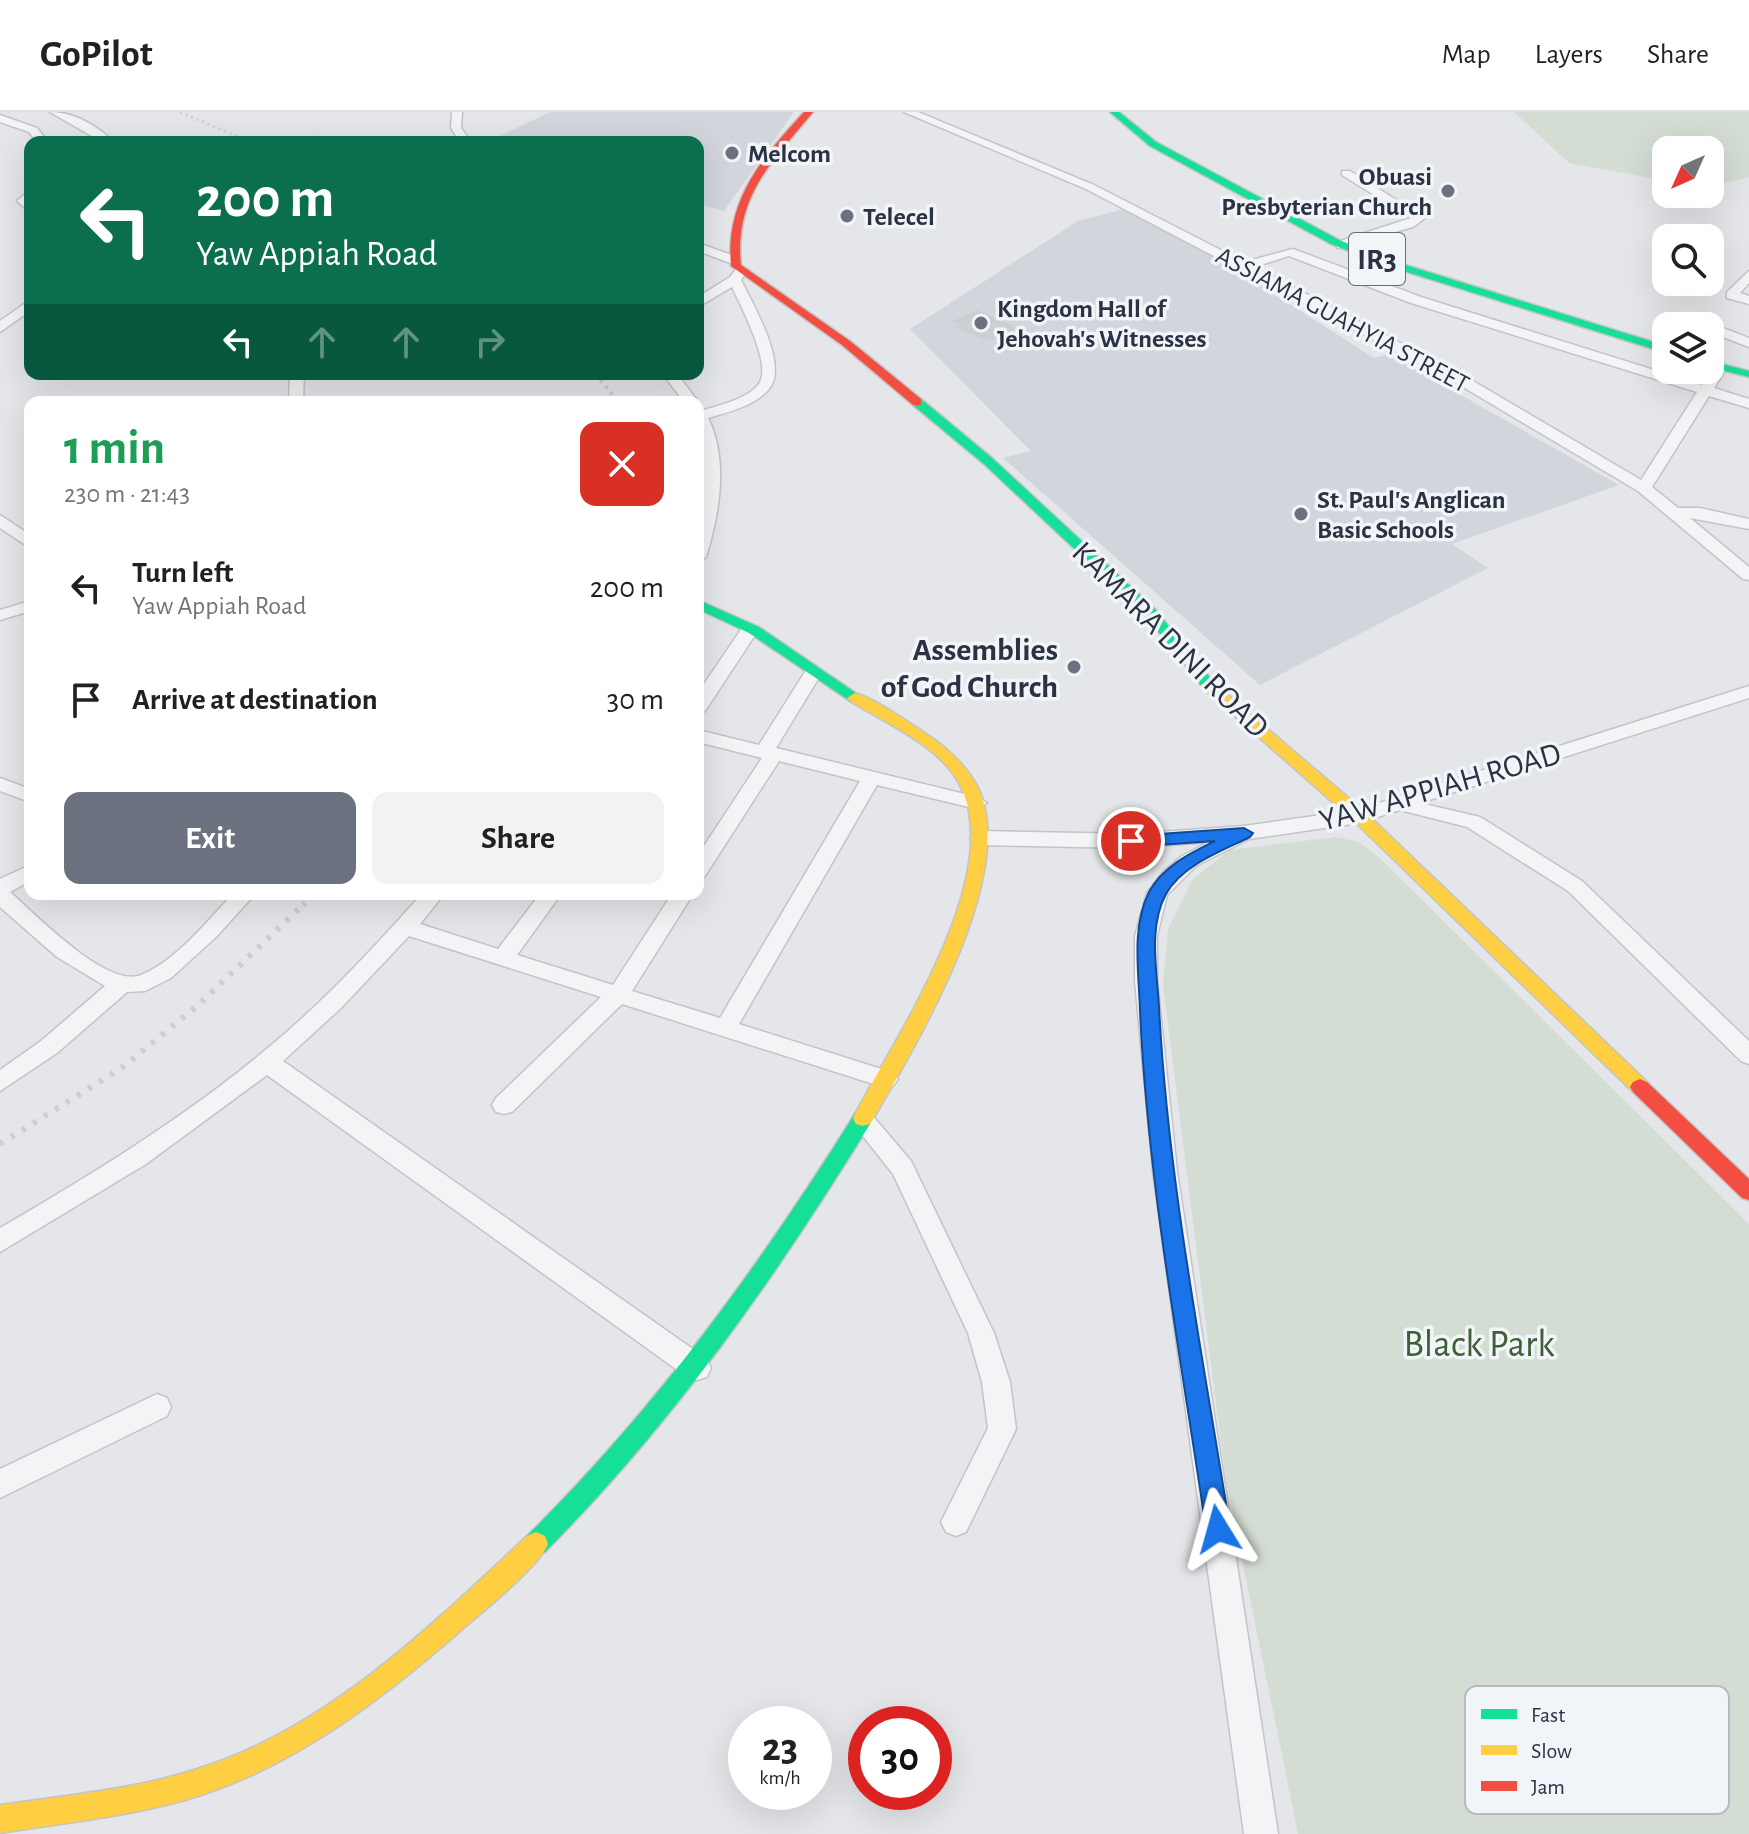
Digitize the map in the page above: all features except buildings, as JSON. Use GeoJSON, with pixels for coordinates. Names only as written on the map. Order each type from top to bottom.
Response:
{"type":"FeatureCollection","features":[{"type":"Feature","properties":{"kind":"street"},"geometry":{"type":"LineString","coordinates":[[55,112],[77,121],[100,136]]}},
{"type":"Feature","properties":{"kind":"street"},"geometry":{"type":"LineString","coordinates":[[457,112],[456,128],[462,136]]}},
{"type":"Feature","properties":{"kind":"street"},"geometry":{"type":"LineString","coordinates":[[704,413],[746,399],[762,389],[768,380],[769,368],[736,270],[734,227],[754,180],[780,143],[809,112]]}},
{"type":"Feature","properties":{"kind":"street","name":"ASSIAMA GUAHYIA STREET"},"geometry":{"type":"LineString","coordinates":[[909,112],[1090,187],[1463,381],[1644,488],[1749,575]]}},
{"type":"Feature","properties":{"kind":"street","name":"IR3"},"geometry":{"type":"LineString","coordinates":[[1114,112],[1141,136],[1162,149],[1341,245],[1652,345]]}},
{"type":"Feature","properties":{"kind":"street"},"geometry":{"type":"LineString","coordinates":[[0,118],[33,130],[38,136]]}},
{"type":"Feature","properties":{"kind":"street"},"geometry":{"type":"LineString","coordinates":[[1341,245],[1419,218],[1346,173]]}},
{"type":"Feature","properties":{"kind":"street"},"geometry":{"type":"LineString","coordinates":[[704,251],[736,270]]}},
{"type":"Feature","properties":{"kind":"street"},"geometry":{"type":"LineString","coordinates":[[1244,266],[1289,252],[1416,300],[1749,404]]}},
{"type":"Feature","properties":{"kind":"street"},"geometry":{"type":"LineString","coordinates":[[704,298],[736,270]]}},
{"type":"Feature","properties":{"kind":"street","name":"KAMARA DINI ROAD"},"geometry":{"type":"LineString","coordinates":[[736,270],[846,343],[988,461],[1150,612],[1210,687],[1359,816],[1749,1192]]}},
{"type":"Feature","properties":{"kind":"street"},"geometry":{"type":"LineString","coordinates":[[1719,312],[1749,275]]}},
{"type":"Feature","properties":{"kind":"street"},"geometry":{"type":"LineString","coordinates":[[1720,312],[1749,300]]}},
{"type":"Feature","properties":{"kind":"street"},"geometry":{"type":"LineString","coordinates":[[0,328],[24,309]]}},
{"type":"Feature","properties":{"kind":"street"},"geometry":{"type":"LineString","coordinates":[[1724,319],[1749,343]]}},
{"type":"Feature","properties":{"kind":"street"},"geometry":{"type":"LineString","coordinates":[[1724,367],[1749,374]]}},
{"type":"Feature","properties":{"kind":"street"},"geometry":{"type":"LineString","coordinates":[[1644,488],[1707,384]]}},
{"type":"Feature","properties":{"kind":"street"},"geometry":{"type":"LineString","coordinates":[[704,432],[711,464],[712,494],[704,538]]}},
{"type":"Feature","properties":{"kind":"street"},"geometry":{"type":"LineString","coordinates":[[1674,513],[1700,513],[1749,524]]}},
{"type":"Feature","properties":{"kind":"street"},"geometry":{"type":"LineString","coordinates":[[0,520],[24,538]]}},
{"type":"Feature","properties":{"kind":"street"},"geometry":{"type":"LineString","coordinates":[[0,1819],[187,1787],[273,1751],[345,1707],[429,1641],[520,1560],[653,1423],[697,1368],[789,1236],[863,1121],[942,974],[963,924],[980,838],[977,803],[968,782],[949,762],[750,629],[704,606]]}},
{"type":"Feature","properties":{"kind":"street"},"geometry":{"type":"LineString","coordinates":[[0,615],[24,608]]}},
{"type":"Feature","properties":{"kind":"street"},"geometry":{"type":"LineString","coordinates":[[704,698],[750,629]]}},
{"type":"Feature","properties":{"kind":"street"},"geometry":{"type":"LineString","coordinates":[[704,861],[814,671]]}},
{"type":"Feature","properties":{"kind":"street","name":"YAW APPIAH ROAD"},"geometry":{"type":"LineString","coordinates":[[980,838],[1131,841],[1244,833],[1359,816],[1749,692]]}},
{"type":"Feature","properties":{"kind":"street"},"geometry":{"type":"LineString","coordinates":[[704,737],[977,803]]}},
{"type":"Feature","properties":{"kind":"street"},"geometry":{"type":"LineString","coordinates":[[726,1027],[871,778]]}},
{"type":"Feature","properties":{"kind":"street"},"geometry":{"type":"LineString","coordinates":[[0,784],[24,794]]}},
{"type":"Feature","properties":{"kind":"street"},"geometry":{"type":"LineString","coordinates":[[1401,802],[1418,810],[1473,822],[1575,886],[1749,1055]]}},
{"type":"Feature","properties":{"kind":"street"},"geometry":{"type":"LineString","coordinates":[[1244,833],[1189,861],[1157,893],[1146,936],[1146,981],[1165,1171],[1261,1834]]}},
{"type":"Feature","properties":{"kind":"street"},"geometry":{"type":"LineString","coordinates":[[0,888],[24,875]]}},
{"type":"Feature","properties":{"kind":"street"},"geometry":{"type":"LineString","coordinates":[[0,895],[92,972],[121,985],[139,985],[151,980],[214,927],[239,900]]}},
{"type":"Feature","properties":{"kind":"street"},"geometry":{"type":"LineString","coordinates":[[0,1241],[172,1132],[267,1062],[360,975],[429,900]]}},
{"type":"Feature","properties":{"kind":"street"},"geometry":{"type":"LineString","coordinates":[[504,957],[547,900]]}},
{"type":"Feature","properties":{"kind":"street"},"geometry":{"type":"LineString","coordinates":[[504,1105],[619,993],[679,900]]}},
{"type":"Feature","properties":{"kind":"street"},"geometry":{"type":"LineString","coordinates":[[404,927],[886,1079]]}},
{"type":"Feature","properties":{"kind":"street"},"geometry":{"type":"LineString","coordinates":[[0,1082],[49,1047],[121,985]]}},
{"type":"Feature","properties":{"kind":"street"},"geometry":{"type":"LineString","coordinates":[[267,1062],[697,1368]]}},
{"type":"Feature","properties":{"kind":"street"},"geometry":{"type":"LineString","coordinates":[[863,1121],[902,1168],[981,1333],[996,1382],[1002,1429],[956,1522]]}},
{"type":"Feature","properties":{"kind":"street"},"geometry":{"type":"LineString","coordinates":[[0,1484],[157,1407]]}},
{"type":"Feature","properties":{"kind":"shaded area"},"geometry":{"type":"Polygon","coordinates":[[[550,112],[794,112],[724,211],[704,206],[704,136],[500,136],[550,112]]]}},
{"type":"Feature","properties":{"kind":"shaded area","name":"St. Paul's Anglican Basic Schools"},"geometry":{"type":"Polygon","coordinates":[[[1124,209],[1216,257],[1374,358],[1389,354],[1619,485],[1452,544],[1488,568],[1260,685],[1003,458],[1031,451],[910,329],[1078,221],[1124,209]]]}},
{"type":"Feature","properties":{"kind":"green space"},"geometry":{"type":"Polygon","coordinates":[[[1514,112],[1749,112],[1749,177],[1724,183],[1724,136],[1652,136],[1652,178],[1569,163],[1514,112]]]}},
{"type":"Feature","properties":{"kind":"green space","name":"Black Park"},"geometry":{"type":"Polygon","coordinates":[[[1336,837],[1359,842],[1385,863],[1749,1224],[1749,1834],[1298,1834],[1225,1475],[1163,985],[1168,929],[1192,880],[1229,850],[1336,837]]]}},
{"type":"Feature","properties":{"kind":"railway"},"geometry":{"type":"LineString","coordinates":[[180,112],[236,136]]}},
{"type":"Feature","properties":{"kind":"railway"},"geometry":{"type":"LineString","coordinates":[[600,380],[614,396]]}},
{"type":"Feature","properties":{"kind":"railway"},"geometry":{"type":"LineString","coordinates":[[303,905],[308,900]]}},
{"type":"Feature","properties":{"kind":"railway"},"geometry":{"type":"LineString","coordinates":[[0,1144],[123,1067],[197,1006],[305,903]]}},
{"type":"Feature","properties":{"kind":"traffic: fast"},"geometry":{"type":"LineString","coordinates":[[1114,112],[1153,144],[1335,242],[1392,264],[1652,346]]}},
{"type":"Feature","properties":{"kind":"traffic: fast"},"geometry":{"type":"LineString","coordinates":[[1724,368],[1749,374]]}},
{"type":"Feature","properties":{"kind":"traffic: fast"},"geometry":{"type":"LineString","coordinates":[[917,402],[988,461],[1150,612],[1210,687]]}},
{"type":"Feature","properties":{"kind":"traffic: fast"},"geometry":{"type":"LineString","coordinates":[[704,607],[754,630],[855,698]]}},
{"type":"Feature","properties":{"kind":"traffic: fast"},"geometry":{"type":"LineString","coordinates":[[536,1544],[630,1446],[714,1342],[791,1232],[863,1118]]}},
{"type":"Feature","properties":{"kind":"traffic: slow"},"geometry":{"type":"LineString","coordinates":[[1210,687],[1359,816],[1640,1087]]}},
{"type":"Feature","properties":{"kind":"traffic: slow"},"geometry":{"type":"LineString","coordinates":[[855,698],[902,725],[947,759],[969,786],[979,820],[977,861],[966,907],[949,955],[904,1048],[863,1118]]}},
{"type":"Feature","properties":{"kind":"traffic: slow"},"geometry":{"type":"LineString","coordinates":[[0,1819],[162,1793],[214,1777],[259,1757],[303,1734],[386,1677],[463,1612],[536,1544]]}},
{"type":"Feature","properties":{"kind":"traffic: jam"},"geometry":{"type":"LineString","coordinates":[[809,112],[766,163],[743,202],[734,244],[736,266],[846,343],[917,402]]}},
{"type":"Feature","properties":{"kind":"traffic: jam"},"geometry":{"type":"LineString","coordinates":[[1640,1087],[1749,1192]]}},
{"type":"Feature","properties":{"kind":"place","name":"Melcom"},"geometry":{"type":"Point","coordinates":[732,153]}},
{"type":"Feature","properties":{"kind":"place","name":"Obuasi Presbyterian Church"},"geometry":{"type":"Point","coordinates":[1448,191]}},
{"type":"Feature","properties":{"kind":"place","name":"Telecel"},"geometry":{"type":"Point","coordinates":[847,216]}},
{"type":"Feature","properties":{"kind":"place","name":"Kingdom Hall of Jehovah's Witnesses"},"geometry":{"type":"Point","coordinates":[981,323]}},
{"type":"Feature","properties":{"kind":"place","name":"St. Paul's Anglican Basic Schools"},"geometry":{"type":"Point","coordinates":[1301,514]}},
{"type":"Feature","properties":{"kind":"place","name":"Assemblies of God Church"},"geometry":{"type":"Point","coordinates":[1074,667]}},
{"type":"Feature","properties":{"kind":"route"},"geometry":{"type":"LineString","coordinates":[[1131,841],[1244,833],[1189,861],[1171,876],[1157,893],[1146,936],[1151,1044],[1165,1171],[1218,1529]]}}]}
